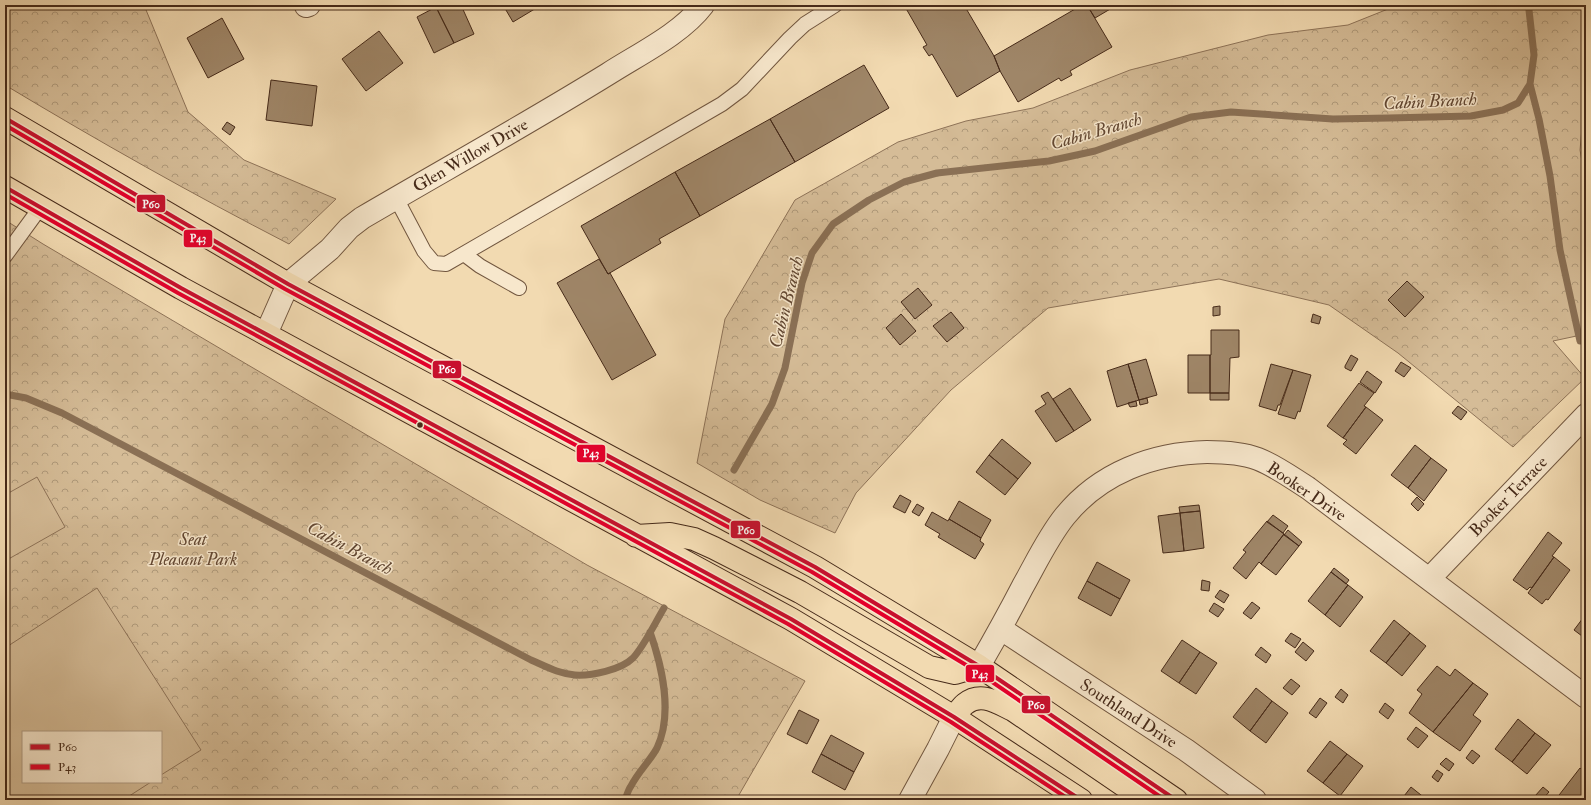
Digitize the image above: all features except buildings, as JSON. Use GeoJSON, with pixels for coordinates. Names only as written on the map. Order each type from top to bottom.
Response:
{"type":"FeatureCollection","features":[{"type":"Feature","properties":{"kind":"main road"},"geometry":{"type":"LineString","coordinates":[[5,118],[288,284],[815,567],[979,666],[1176,800]]}},
{"type":"Feature","properties":{"kind":"main road"},"geometry":{"type":"LineString","coordinates":[[5,187],[181,288],[791,619],[954,717],[1082,800]]}},
{"type":"Feature","properties":{"kind":"main road"},"geometry":{"type":"LineString","coordinates":[[636,536],[670,534],[694,539],[800,592],[929,667],[956,673],[979,666]]}},
{"type":"Feature","properties":{"kind":"main road"},"geometry":{"type":"LineString","coordinates":[[954,717],[965,704],[977,698],[989,698],[1013,710],[1145,800]]}},
{"type":"Feature","properties":{"kind":"street","name":"Glen Willow Drive"},"geometry":{"type":"LineString","coordinates":[[266,334],[288,284],[330,249],[349,228],[362,218],[540,116],[676,31],[691,19],[703,5]]}},
{"type":"Feature","properties":{"kind":"street","name":"Booker Terrace"},"geometry":{"type":"LineString","coordinates":[[1430,578],[1586,414]]}},
{"type":"Feature","properties":{"kind":"street","name":"Booker Drive"},"geometry":{"type":"LineString","coordinates":[[979,666],[1001,629],[1044,548],[1065,516],[1088,493],[1110,478],[1136,465],[1160,457],[1192,452],[1228,453],[1258,459],[1278,469],[1308,488],[1430,578],[1586,697]]}},
{"type":"Feature","properties":{"kind":"street","name":"Southland Drive"},"geometry":{"type":"LineString","coordinates":[[1001,629],[1186,750],[1255,800]]}},
{"type":"Feature","properties":{"kind":"street"},"geometry":{"type":"LineString","coordinates":[[910,800],[954,717]]}},
{"type":"Feature","properties":{"kind":"lane"},"geometry":{"type":"LineString","coordinates":[[396,198],[424,251],[434,263],[446,264],[722,104],[742,89],[805,24],[835,5]]}},
{"type":"Feature","properties":{"kind":"lane"},"geometry":{"type":"LineString","coordinates":[[5,256],[40,208]]}},
{"type":"Feature","properties":{"kind":"lane"},"geometry":{"type":"LineString","coordinates":[[464,254],[480,266],[519,288]]}},
{"type":"Feature","properties":{"kind":"green space"},"geometry":{"type":"Polygon","coordinates":[[[5,5],[144,5],[188,112],[244,160],[336,199],[289,244],[146,167],[5,85],[5,5]]]}},
{"type":"Feature","properties":{"kind":"green space"},"geometry":{"type":"Polygon","coordinates":[[[1398,5],[1586,5],[1586,85],[1580,150],[1586,184],[1586,334],[1553,341],[1585,378],[1513,447],[1398,353],[1329,305],[1219,279],[1048,308],[951,390],[856,493],[835,533],[760,500],[697,463],[725,319],[795,200],[898,142],[966,121],[1033,108],[1130,70],[1268,35],[1348,25],[1398,5]]]}},
{"type":"Feature","properties":{"kind":"green space","name":"Seat Pleasant Park"},"geometry":{"type":"Polygon","coordinates":[[[5,220],[43,244],[587,565],[805,681],[736,800],[5,800],[5,220]]]}},
{"type":"Feature","properties":{"kind":"green space"},"geometry":{"type":"Polygon","coordinates":[[[37,477],[65,527],[5,561],[5,495],[37,477]]]}},
{"type":"Feature","properties":{"kind":"green space"},"geometry":{"type":"Polygon","coordinates":[[[97,588],[201,750],[162,774],[162,731],[22,731],[22,783],[149,783],[123,800],[5,800],[5,648],[97,588]]]}},
{"type":"Feature","properties":{"kind":"waterway","name":"Cabin Branch"},"geometry":{"type":"LineString","coordinates":[[734,470],[772,404],[785,368],[802,283],[812,253],[833,224],[869,200],[904,182],[937,173],[1049,161],[1095,151],[1191,117],[1231,112],[1333,119],[1389,118],[1471,116],[1503,110],[1518,103],[1530,84],[1534,55],[1529,10],[1530,5]]}},
{"type":"Feature","properties":{"kind":"waterway"},"geometry":{"type":"LineString","coordinates":[[1530,84],[1539,119],[1550,176],[1560,250],[1580,341]]}},
{"type":"Feature","properties":{"kind":"waterway","name":"Cabin Branch"},"geometry":{"type":"LineString","coordinates":[[5,394],[26,398],[62,413],[531,660],[558,671],[582,675],[614,669],[628,662],[641,647],[664,608]]}},
{"type":"Feature","properties":{"kind":"waterway"},"geometry":{"type":"LineString","coordinates":[[625,800],[629,789],[640,771],[657,748],[662,735],[665,705],[664,690],[662,675],[650,632]]}},
{"type":"Feature","properties":{"kind":"transit line","name":"P60"},"geometry":{"type":"LineString","coordinates":[[5,118],[288,284],[815,567],[979,666],[1176,800]]}},
{"type":"Feature","properties":{"kind":"transit line","name":"P43"},"geometry":{"type":"LineString","coordinates":[[5,125],[285,289],[812,572],[976,671],[1165,800]]}},
{"type":"Feature","properties":{"kind":"transit line","name":"P60"},"geometry":{"type":"LineString","coordinates":[[5,187],[181,288],[791,619],[954,717],[1081,800]]}},
{"type":"Feature","properties":{"kind":"transit line","name":"P43"},"geometry":{"type":"LineString","coordinates":[[5,194],[178,293],[788,624],[951,722],[1070,800]]}}]}
